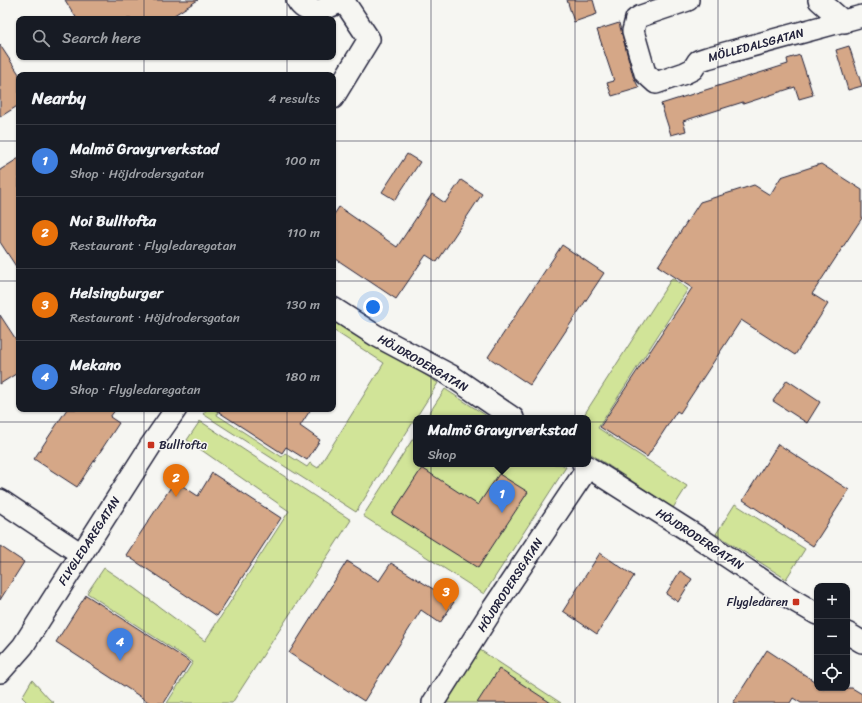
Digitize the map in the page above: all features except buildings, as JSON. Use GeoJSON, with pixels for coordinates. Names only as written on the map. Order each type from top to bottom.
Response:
{"type":"FeatureCollection","features":[{"type":"Feature","properties":{"kind":"street"},"geometry":{"type":"LineString","coordinates":[[297,0],[305,8],[319,11],[330,8],[343,0],[368,39],[336,93]]}},
{"type":"Feature","properties":{"kind":"street","name":"MÖLLEDALSGATAN"},"geometry":{"type":"LineString","coordinates":[[688,0],[636,19],[633,31],[643,66],[645,72],[656,83],[685,73],[693,69],[698,62],[707,58],[853,19]]}},
{"type":"Feature","properties":{"kind":"street","name":"MÖLLEDALSGATAN"},"geometry":{"type":"LineString","coordinates":[[819,0],[853,19]]}},
{"type":"Feature","properties":{"kind":"street","name":"HÖJDRODERGATAN"},"geometry":{"type":"LineString","coordinates":[[336,310],[375,335],[450,376],[509,415]]}},
{"type":"Feature","properties":{"kind":"street","name":"FLYGLEDAREGATAN"},"geometry":{"type":"LineString","coordinates":[[0,672],[23,646],[151,445],[174,412]]}},
{"type":"Feature","properties":{"kind":"street","name":"HÖJDRODERSGATAN"},"geometry":{"type":"LineString","coordinates":[[433,703],[584,467]]}},
{"type":"Feature","properties":{"kind":"street","name":"HÖJDRODERGATAN"},"geometry":{"type":"LineString","coordinates":[[587,467],[814,612]]}},
{"type":"Feature","properties":{"kind":"street"},"geometry":{"type":"LineString","coordinates":[[0,500],[81,554]]}},
{"type":"Feature","properties":{"kind":"street"},"geometry":{"type":"LineString","coordinates":[[850,635],[862,642]]}},
{"type":"Feature","properties":{"kind":"green space"},"geometry":{"type":"Polygon","coordinates":[[[672,278],[688,289],[598,428],[687,486],[673,508],[591,454],[591,415],[584,415],[672,278]]]}},
{"type":"Feature","properties":{"kind":"green space"},"geometry":{"type":"Polygon","coordinates":[[[336,318],[438,383],[418,415],[413,415],[413,422],[356,512],[203,414],[205,412],[218,412],[217,415],[282,457],[285,453],[307,467],[310,463],[318,468],[384,363],[336,332],[336,318]]]}},
{"type":"Feature","properties":{"kind":"green space"},"geometry":{"type":"Polygon","coordinates":[[[445,389],[485,415],[428,415],[445,389]]]}},
{"type":"Feature","properties":{"kind":"green space"},"geometry":{"type":"Polygon","coordinates":[[[200,421],[351,520],[232,703],[167,703],[193,662],[87,593],[104,568],[134,588],[205,641],[289,511],[187,440],[200,421]]]}},
{"type":"Feature","properties":{"kind":"green space"},"geometry":{"type":"Polygon","coordinates":[[[413,439],[413,467],[566,467],[484,594],[363,516],[413,439]]]}},
{"type":"Feature","properties":{"kind":"green space"},"geometry":{"type":"Polygon","coordinates":[[[735,504],[805,549],[786,579],[716,534],[735,504]]]}},
{"type":"Feature","properties":{"kind":"green space"},"geometry":{"type":"Polygon","coordinates":[[[474,646],[561,703],[437,703],[474,646]]]}},
{"type":"Feature","properties":{"kind":"green space"},"geometry":{"type":"Polygon","coordinates":[[[32,680],[54,703],[28,703],[22,697],[32,680]]]}},
{"type":"Feature","properties":{"kind":"place","name":"Bulltofta"},"geometry":{"type":"Point","coordinates":[151,445]}},
{"type":"Feature","properties":{"kind":"place","name":"Noi Bulltofta"},"geometry":{"type":"Point","coordinates":[176,497]}},
{"type":"Feature","properties":{"kind":"place","name":"Malmö Gravyrverkstad"},"geometry":{"type":"Point","coordinates":[502,513]}},
{"type":"Feature","properties":{"kind":"place","name":"Flygledaren"},"geometry":{"type":"Point","coordinates":[796,602]}},
{"type":"Feature","properties":{"kind":"place","name":"Helsingburger"},"geometry":{"type":"Point","coordinates":[446,611]}},
{"type":"Feature","properties":{"kind":"place","name":"Mekano"},"geometry":{"type":"Point","coordinates":[120,661]}}]}
